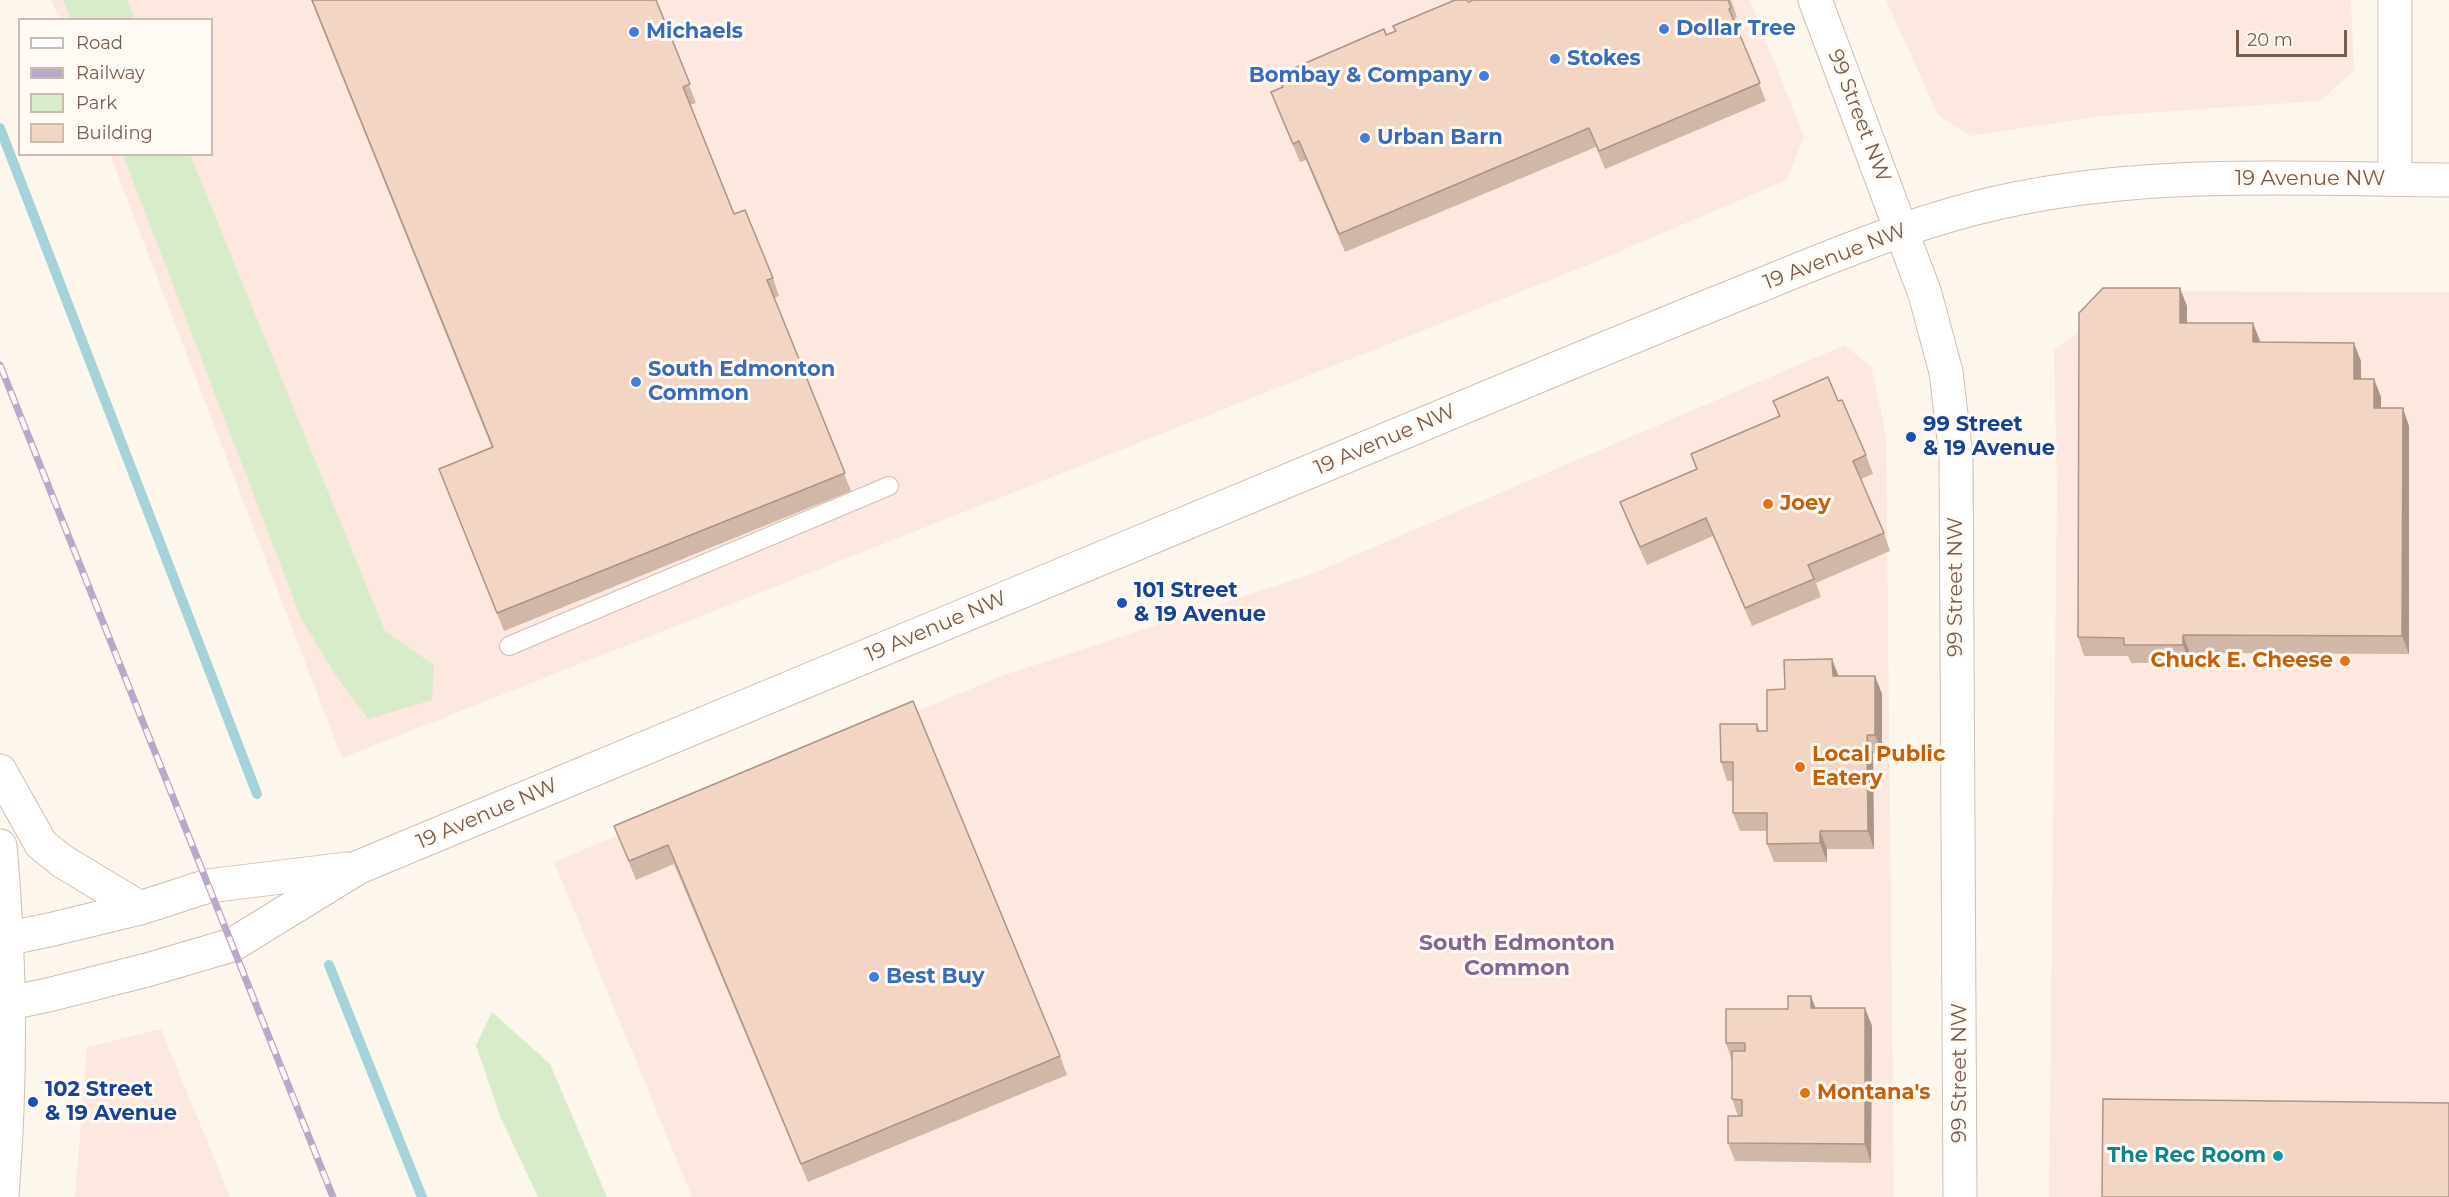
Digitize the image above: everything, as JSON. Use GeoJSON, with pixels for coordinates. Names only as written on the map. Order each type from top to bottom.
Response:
{"type":"FeatureCollection","features":[{"type":"Feature","properties":{"kind":"street","name":"99 Street NW"},"geometry":{"type":"LineString","coordinates":[[1815,0],[1925,294],[1946,372],[1956,456],[1960,1197]]}},
{"type":"Feature","properties":{"kind":"street"},"geometry":{"type":"LineString","coordinates":[[2395,0],[2395,179]]}},
{"type":"Feature","properties":{"kind":"street","name":"19 Avenue NW"},"geometry":{"type":"LineString","coordinates":[[4,1004],[147,970],[232,945],[359,867],[1612,345],[1836,254],[1902,231],[1968,209],[2018,198],[2124,183],[2219,179],[2449,180]]}},
{"type":"Feature","properties":{"kind":"street"},"geometry":{"type":"LineString","coordinates":[[0,771],[41,844],[62,861],[140,908]]}},
{"type":"Feature","properties":{"kind":"street"},"geometry":{"type":"LineString","coordinates":[[0,846],[4,1004],[9,1084],[3,1197]]}},
{"type":"Feature","properties":{"kind":"street","name":"19 Avenue NW"},"geometry":{"type":"LineString","coordinates":[[3,939],[140,908],[208,886],[359,867]]}},
{"type":"Feature","properties":{"kind":"lane"},"geometry":{"type":"LineString","coordinates":[[509,646],[889,486]]}},
{"type":"Feature","properties":{"kind":"shaded area","name":"South Edmonton Common"},"geometry":{"type":"Polygon","coordinates":[[[51,0],[1750,0],[1804,137],[1787,180],[1583,267],[342,758],[110,156],[213,156],[213,18],[59,18],[51,0]]]}},
{"type":"Feature","properties":{"kind":"shaded area"},"geometry":{"type":"Polygon","coordinates":[[[1886,0],[2351,0],[2354,70],[2320,101],[2102,116],[1970,136],[1938,115],[1886,0]]]}},
{"type":"Feature","properties":{"kind":"shaded area"},"geometry":{"type":"Polygon","coordinates":[[[2134,291],[2449,292],[2449,1197],[2049,1197],[2057,488],[2054,350],[2134,291]]]}},
{"type":"Feature","properties":{"kind":"shaded area","name":"South Edmonton Common"},"geometry":{"type":"Polygon","coordinates":[[[1845,345],[1872,368],[1886,436],[1894,1197],[692,1197],[554,862],[1004,675],[1309,575],[1845,345]]]}},
{"type":"Feature","properties":{"kind":"shaded area"},"geometry":{"type":"Polygon","coordinates":[[[161,1029],[230,1197],[75,1197],[87,1047],[161,1029]]]}},
{"type":"Feature","properties":{"kind":"green space"},"geometry":{"type":"Polygon","coordinates":[[[63,0],[127,0],[135,18],[71,18],[63,0]]]}},
{"type":"Feature","properties":{"kind":"green space"},"geometry":{"type":"Polygon","coordinates":[[[123,156],[190,156],[385,631],[434,665],[432,700],[368,719],[336,676],[301,618],[123,156]]]}},
{"type":"Feature","properties":{"kind":"green space"},"geometry":{"type":"Polygon","coordinates":[[[492,1012],[550,1064],[607,1197],[538,1197],[500,1116],[476,1045],[492,1012]]]}},
{"type":"Feature","properties":{"kind":"building","name":"South Edmonton Common"},"geometry":{"type":"Polygon","coordinates":[[[312,0],[656,0],[690,84],[683,87],[734,214],[745,210],[773,278],[767,280],[845,473],[497,613],[439,469],[493,447],[312,0]]]}},
{"type":"Feature","properties":{"kind":"building"},"geometry":{"type":"Polygon","coordinates":[[[1455,0],[1467,0],[1468,2],[1473,0],[1728,0],[1731,8],[1729,9],[1760,83],[1599,151],[1589,128],[1339,234],[1299,141],[1293,144],[1271,92],[1283,87],[1278,75],[1384,29],[1386,35],[1396,31],[1393,26],[1455,0]]]}},
{"type":"Feature","properties":{"kind":"building"},"geometry":{"type":"Polygon","coordinates":[[[2103,288],[2180,288],[2180,323],[2253,323],[2253,342],[2354,343],[2354,379],[2374,379],[2374,408],[2403,408],[2402,636],[2183,635],[2183,645],[2124,645],[2124,638],[2078,637],[2079,313],[2103,288]]]}},
{"type":"Feature","properties":{"kind":"building","name":"Joey"},"geometry":{"type":"Polygon","coordinates":[[[1828,377],[1838,401],[1842,400],[1866,455],[1853,461],[1884,533],[1808,565],[1814,579],[1745,608],[1706,518],[1640,547],[1620,502],[1697,469],[1691,454],[1780,416],[1773,401],[1828,377]]]}},
{"type":"Feature","properties":{"kind":"building","name":"Local Public Eatery"},"geometry":{"type":"Polygon","coordinates":[[[1832,659],[1833,676],[1875,676],[1875,735],[1867,735],[1868,831],[1820,831],[1820,843],[1767,844],[1767,813],[1733,813],[1733,762],[1721,762],[1720,724],[1757,724],[1757,731],[1767,731],[1767,690],[1785,689],[1784,660],[1832,659]]]}},
{"type":"Feature","properties":{"kind":"building","name":"Best Buy"},"geometry":{"type":"Polygon","coordinates":[[[913,701],[1060,1056],[801,1164],[668,845],[629,861],[614,826],[913,701]]]}},
{"type":"Feature","properties":{"kind":"building","name":"Montana's"},"geometry":{"type":"Polygon","coordinates":[[[1788,996],[1811,996],[1811,1008],[1865,1008],[1865,1144],[1728,1143],[1728,1116],[1742,1116],[1742,1100],[1732,1099],[1732,1051],[1745,1051],[1745,1043],[1726,1043],[1726,1009],[1788,1009],[1788,996]]]}},
{"type":"Feature","properties":{"kind":"building","name":"The Rec Room"},"geometry":{"type":"Polygon","coordinates":[[[2103,1099],[2449,1103],[2449,1197],[2102,1197],[2103,1099]]]}},
{"type":"Feature","properties":{"kind":"waterway"},"geometry":{"type":"LineString","coordinates":[[0,128],[257,794]]}},
{"type":"Feature","properties":{"kind":"waterway"},"geometry":{"type":"LineString","coordinates":[[329,965],[422,1197]]}},
{"type":"Feature","properties":{"kind":"railway"},"geometry":{"type":"LineString","coordinates":[[0,365],[333,1197]]}},
{"type":"Feature","properties":{"kind":"place","name":"Dollar Tree"},"geometry":{"type":"Point","coordinates":[1664,29]}},
{"type":"Feature","properties":{"kind":"place","name":"Michaels"},"geometry":{"type":"Point","coordinates":[634,32]}},
{"type":"Feature","properties":{"kind":"place","name":"Stokes"},"geometry":{"type":"Point","coordinates":[1555,59]}},
{"type":"Feature","properties":{"kind":"place","name":"Bombay & Company"},"geometry":{"type":"Point","coordinates":[1484,76]}},
{"type":"Feature","properties":{"kind":"place","name":"Urban Barn"},"geometry":{"type":"Point","coordinates":[1365,138]}},
{"type":"Feature","properties":{"kind":"place","name":"South Edmonton Common"},"geometry":{"type":"Point","coordinates":[636,382]}},
{"type":"Feature","properties":{"kind":"place","name":"99 Street & 19 Avenue"},"geometry":{"type":"Point","coordinates":[1911,437]}},
{"type":"Feature","properties":{"kind":"place","name":"Joey"},"geometry":{"type":"Point","coordinates":[1768,504]}},
{"type":"Feature","properties":{"kind":"place","name":"101 Street & 19 Avenue"},"geometry":{"type":"Point","coordinates":[1122,603]}},
{"type":"Feature","properties":{"kind":"place","name":"Chuck E. Cheese"},"geometry":{"type":"Point","coordinates":[2345,661]}},
{"type":"Feature","properties":{"kind":"place","name":"Local Public Eatery"},"geometry":{"type":"Point","coordinates":[1800,767]}},
{"type":"Feature","properties":{"kind":"place","name":"Best Buy"},"geometry":{"type":"Point","coordinates":[874,977]}},
{"type":"Feature","properties":{"kind":"place","name":"Montana's"},"geometry":{"type":"Point","coordinates":[1805,1093]}},
{"type":"Feature","properties":{"kind":"place","name":"102 Street & 19 Avenue"},"geometry":{"type":"Point","coordinates":[33,1102]}},
{"type":"Feature","properties":{"kind":"place","name":"The Rec Room"},"geometry":{"type":"Point","coordinates":[2278,1156]}},
{"type":"Feature","properties":{"kind":"district","name":"South Edmonton Common"},"geometry":{"type":"Point","coordinates":[1517,956]}}]}
